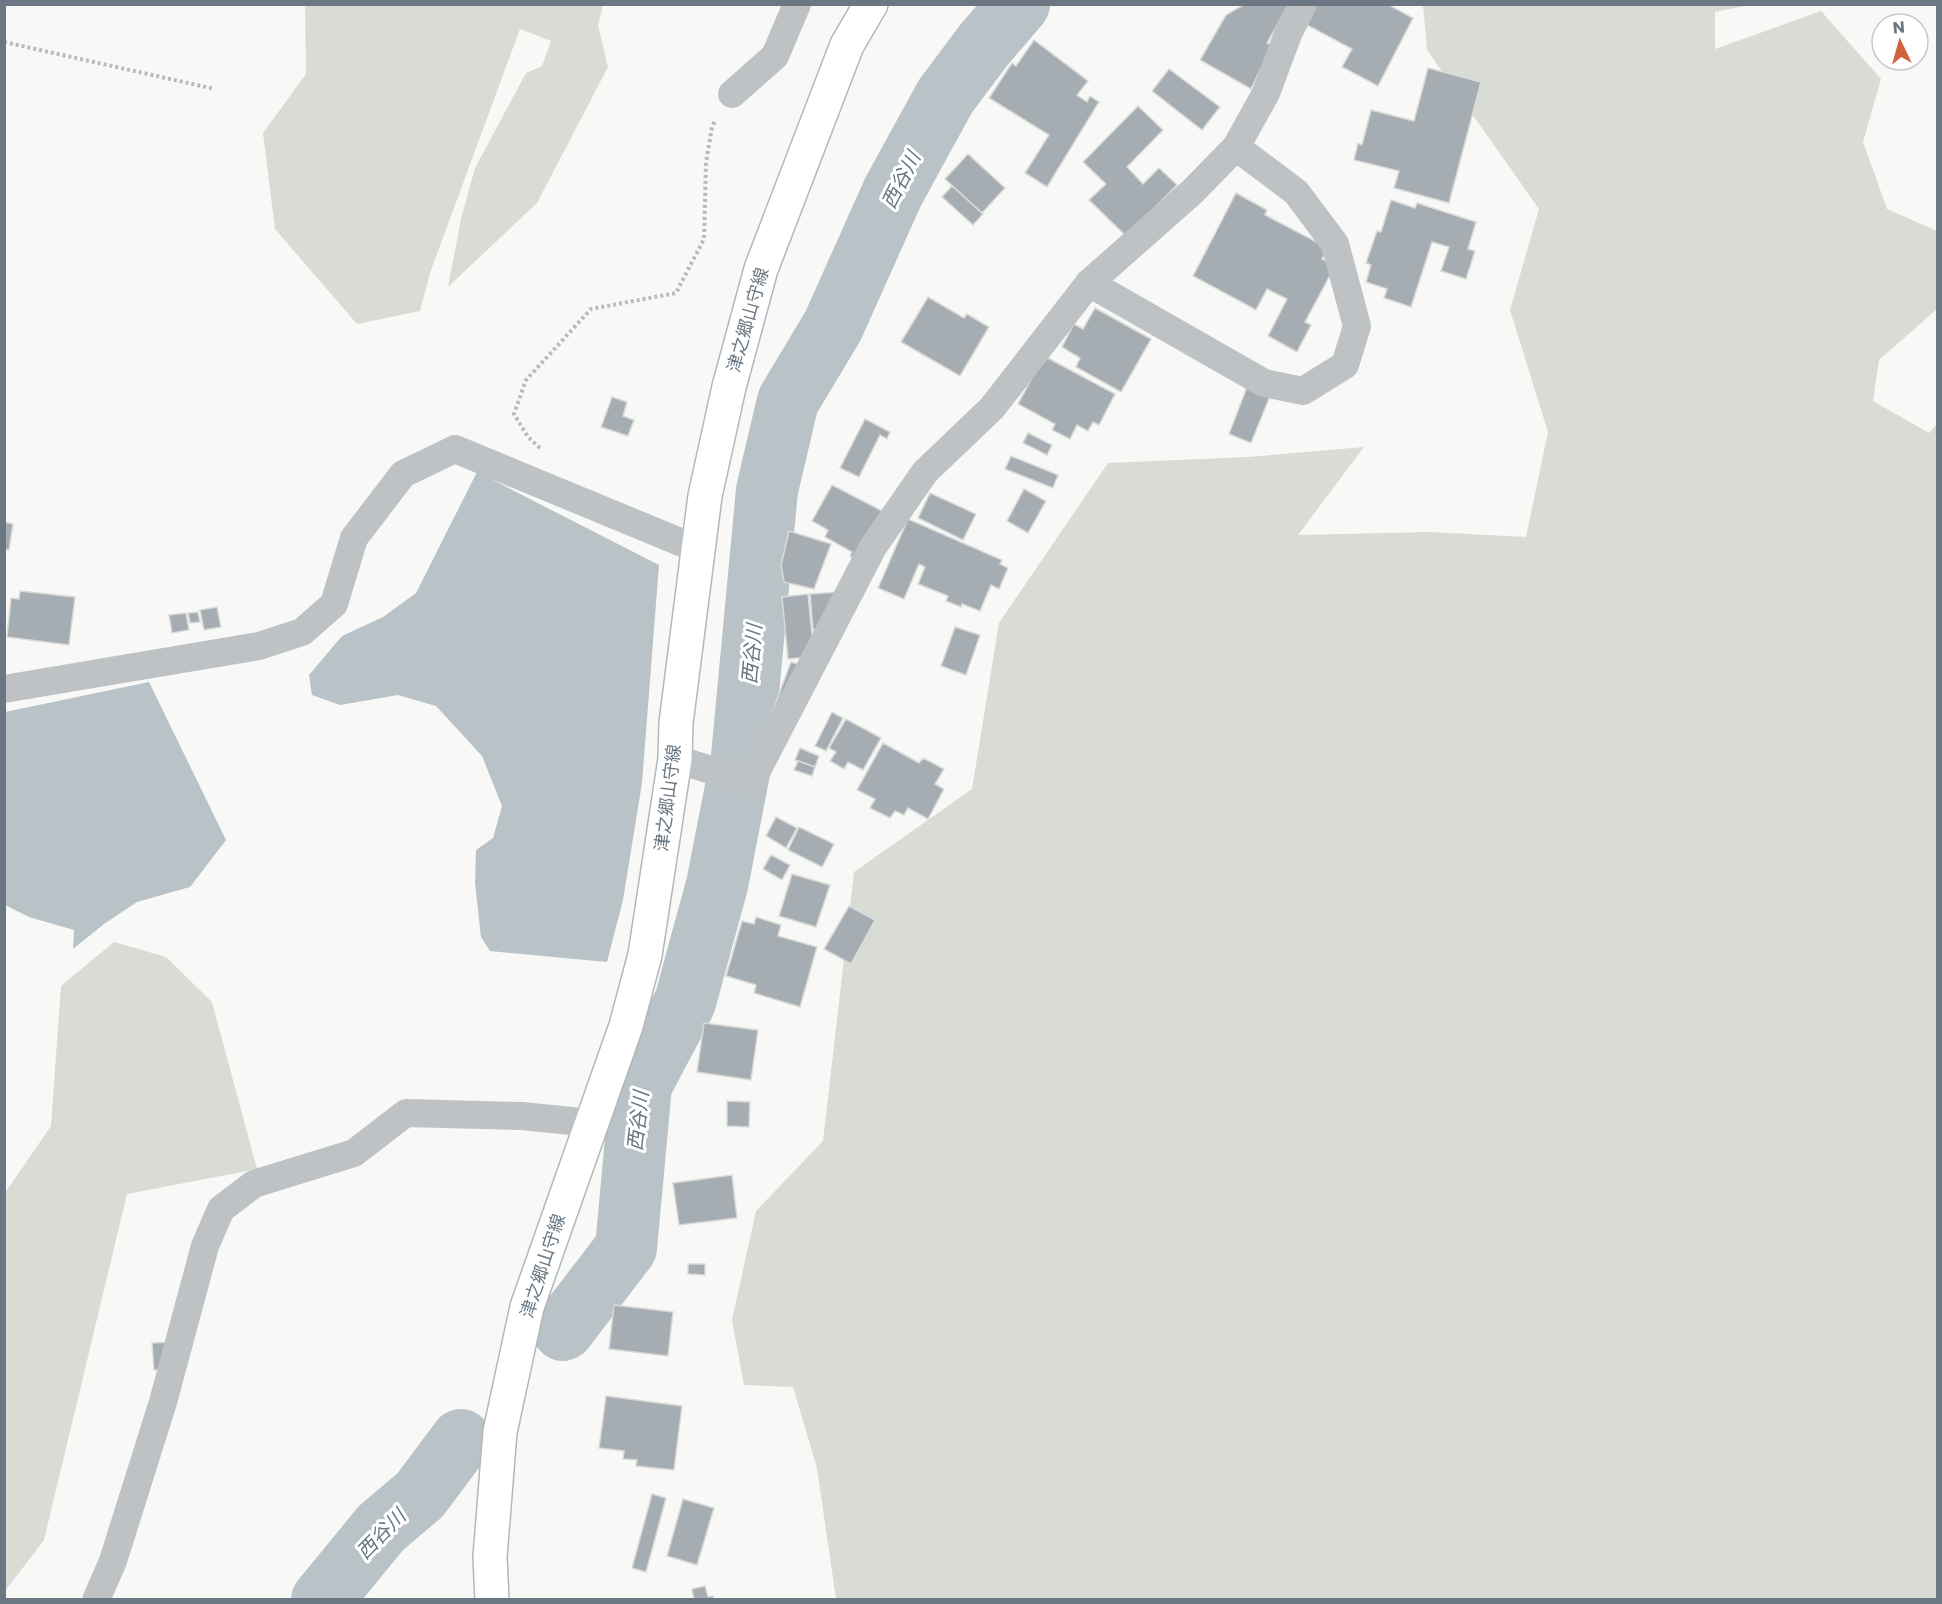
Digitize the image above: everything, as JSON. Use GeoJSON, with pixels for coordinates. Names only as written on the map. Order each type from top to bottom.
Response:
{"type":"FeatureCollection","features":[{"type":"Feature","properties":{"kind":"main road","name":"津之郷山守線"},"geometry":{"type":"LineString","coordinates":[[492,1599],[490,1557],[500,1432],[527,1307],[626,1026],[645,955],[675,759],[676,723],[697,549],[705,496],[729,387],[761,269],[847,45],[871,4]]}},
{"type":"Feature","properties":{"kind":"street"},"geometry":{"type":"LineString","coordinates":[[732,94],[775,56],[797,4]]}},
{"type":"Feature","properties":{"kind":"street"},"geometry":{"type":"LineString","coordinates":[[675,759],[750,783],[873,547],[925,472],[992,408],[1089,284],[1192,192],[1236,147],[1266,93],[1288,34],[1303,4]]}},
{"type":"Feature","properties":{"kind":"street"},"geometry":{"type":"LineString","coordinates":[[1089,284],[1264,383],[1303,391],[1345,365],[1357,327],[1335,244],[1296,192],[1236,147]]}},
{"type":"Feature","properties":{"kind":"street"},"geometry":{"type":"LineString","coordinates":[[4,689],[259,646],[302,632],[334,604],[354,538],[403,474],[455,449],[697,549]]}},
{"type":"Feature","properties":{"kind":"street"},"geometry":{"type":"LineString","coordinates":[[96,1599],[113,1561],[163,1402],[205,1246],[221,1209],[254,1184],[354,1153],[406,1113],[522,1116],[591,1123]]}},
{"type":"Feature","properties":{"kind":"path"},"geometry":{"type":"LineString","coordinates":[[4,42],[215,89]]}},
{"type":"Feature","properties":{"kind":"path"},"geometry":{"type":"LineString","coordinates":[[545,453],[528,437],[514,414],[526,380],[591,309],[676,293],[704,239],[706,163],[712,127],[732,94]]}},
{"type":"Feature","properties":{"kind":"shaded area"},"geometry":{"type":"Polygon","coordinates":[[[305,5],[603,5],[598,25],[608,67],[537,203],[448,287],[461,219],[475,168],[526,73],[542,66],[551,41],[520,29],[430,273],[420,311],[357,324],[275,229],[263,133],[306,74],[305,5]]]}},
{"type":"Feature","properties":{"kind":"shaded area"},"geometry":{"type":"Polygon","coordinates":[[[1423,5],[1750,5],[1715,12],[1715,49],[1821,11],[1870,67],[1870,72],[1875,72],[1881,79],[1863,142],[1887,209],[1937,231],[1937,309],[1879,360],[1873,401],[1929,433],[1937,424],[1937,1599],[836,1599],[817,1468],[793,1387],[744,1385],[732,1320],[756,1211],[823,1141],[854,872],[972,789],[999,623],[1108,463],[1248,457],[1364,447],[1298,535],[1430,532],[1526,537],[1548,432],[1510,310],[1539,209],[1427,50],[1423,5]]]}},
{"type":"Feature","properties":{"kind":"shaded area"},"geometry":{"type":"Polygon","coordinates":[[[477,472],[659,565],[642,783],[623,900],[607,962],[490,951],[481,937],[475,883],[476,850],[493,838],[502,806],[482,756],[436,706],[398,695],[340,705],[312,695],[309,675],[342,636],[383,617],[416,593],[477,472]]]}},
{"type":"Feature","properties":{"kind":"shaded area"},"geometry":{"type":"Polygon","coordinates":[[[149,682],[226,840],[190,887],[137,902],[104,924],[73,949],[74,930],[29,917],[5,905],[5,712],[149,682]]]}},
{"type":"Feature","properties":{"kind":"shaded area"},"geometry":{"type":"Polygon","coordinates":[[[114,942],[166,957],[212,1002],[257,1169],[127,1194],[44,1540],[5,1591],[5,1193],[51,1126],[61,986],[114,942]]]}},
{"type":"Feature","properties":{"kind":"building"},"geometry":{"type":"Polygon","coordinates":[[[1245,4],[1289,4],[1267,43],[1272,45],[1251,89],[1200,60],[1226,15],[1245,4]]]}},
{"type":"Feature","properties":{"kind":"building"},"geometry":{"type":"Polygon","coordinates":[[[1317,4],[1387,4],[1413,18],[1378,86],[1342,67],[1352,49],[1307,25],[1317,4]]]}},
{"type":"Feature","properties":{"kind":"building"},"geometry":{"type":"Polygon","coordinates":[[[1034,40],[1088,81],[1077,95],[1087,102],[1090,96],[1099,102],[1047,187],[1025,173],[1049,135],[989,98],[1012,63],[1016,66],[1034,40]]]}},
{"type":"Feature","properties":{"kind":"building"},"geometry":{"type":"Polygon","coordinates":[[[1428,68],[1481,82],[1449,203],[1394,188],[1399,171],[1354,160],[1358,143],[1362,145],[1371,110],[1414,121],[1428,68]]]}},
{"type":"Feature","properties":{"kind":"building"},"geometry":{"type":"Polygon","coordinates":[[[1169,69],[1220,107],[1202,130],[1152,91],[1169,69]]]}},
{"type":"Feature","properties":{"kind":"building"},"geometry":{"type":"Polygon","coordinates":[[[1138,106],[1163,130],[1127,167],[1143,184],[1159,168],[1177,185],[1126,236],[1089,200],[1106,184],[1083,162],[1138,106]]]}},
{"type":"Feature","properties":{"kind":"building"},"geometry":{"type":"Polygon","coordinates":[[[968,154],[1005,188],[982,213],[945,179],[968,154]]]}},
{"type":"Feature","properties":{"kind":"building"},"geometry":{"type":"Polygon","coordinates":[[[952,186],[983,214],[973,225],[942,197],[952,186]]]}},
{"type":"Feature","properties":{"kind":"building"},"geometry":{"type":"Polygon","coordinates":[[[1236,193],[1267,210],[1265,215],[1328,248],[1322,259],[1335,266],[1305,322],[1311,325],[1297,352],[1268,336],[1287,299],[1267,289],[1256,310],[1193,276],[1236,193]]]}},
{"type":"Feature","properties":{"kind":"building"},"geometry":{"type":"Polygon","coordinates":[[[1391,200],[1415,208],[1417,203],[1476,222],[1468,249],[1475,251],[1466,279],[1441,271],[1449,247],[1432,242],[1411,307],[1384,298],[1387,289],[1366,282],[1371,265],[1366,263],[1377,231],[1381,232],[1391,200]]]}},
{"type":"Feature","properties":{"kind":"building"},"geometry":{"type":"Polygon","coordinates":[[[928,297],[964,318],[967,314],[989,327],[960,376],[901,342],[928,297]]]}},
{"type":"Feature","properties":{"kind":"building"},"geometry":{"type":"Polygon","coordinates":[[[1095,308],[1151,339],[1121,392],[1076,367],[1080,358],[1062,347],[1074,324],[1083,329],[1095,308]]]}},
{"type":"Feature","properties":{"kind":"building"},"geometry":{"type":"Polygon","coordinates":[[[1044,356],[1115,394],[1099,425],[1093,422],[1088,431],[1077,425],[1070,439],[1052,430],[1055,424],[1018,404],[1044,356]]]}},
{"type":"Feature","properties":{"kind":"building"},"geometry":{"type":"Polygon","coordinates":[[[1247,387],[1270,396],[1251,443],[1229,434],[1247,387]]]}},
{"type":"Feature","properties":{"kind":"building"},"geometry":{"type":"Polygon","coordinates":[[[612,397],[627,402],[623,416],[634,420],[628,436],[601,427],[612,397]]]}},
{"type":"Feature","properties":{"kind":"building"},"geometry":{"type":"Polygon","coordinates":[[[865,419],[890,432],[887,439],[880,435],[859,477],[840,468],[865,419]]]}},
{"type":"Feature","properties":{"kind":"building"},"geometry":{"type":"Polygon","coordinates":[[[1028,433],[1052,445],[1047,455],[1023,443],[1028,433]]]}},
{"type":"Feature","properties":{"kind":"building"},"geometry":{"type":"Polygon","coordinates":[[[1011,456],[1058,475],[1053,488],[1005,469],[1011,456]]]}},
{"type":"Feature","properties":{"kind":"building"},"geometry":{"type":"Polygon","coordinates":[[[832,485],[884,512],[858,561],[850,556],[852,552],[825,537],[828,530],[812,521],[832,485]]]}},
{"type":"Feature","properties":{"kind":"building"},"geometry":{"type":"Polygon","coordinates":[[[1024,489],[1046,501],[1028,533],[1007,521],[1024,489]]]}},
{"type":"Feature","properties":{"kind":"building"},"geometry":{"type":"Polygon","coordinates":[[[930,493],[976,514],[963,540],[918,518],[930,493]]]}},
{"type":"Feature","properties":{"kind":"building"},"geometry":{"type":"Polygon","coordinates":[[[908,519],[1002,560],[1000,564],[1008,568],[999,589],[991,585],[980,611],[946,601],[948,596],[918,584],[925,567],[919,564],[904,599],[878,588],[908,519]]]}},
{"type":"Feature","properties":{"kind":"building"},"geometry":{"type":"Polygon","coordinates":[[[4,522],[13,524],[9,550],[4,549],[4,522]]]}},
{"type":"Feature","properties":{"kind":"building"},"geometry":{"type":"Polygon","coordinates":[[[789,531],[831,544],[814,589],[784,582],[781,565],[789,531]]]}},
{"type":"Feature","properties":{"kind":"building"},"geometry":{"type":"Polygon","coordinates":[[[20,591],[75,597],[69,645],[7,637],[11,598],[19,599],[20,591]]]}},
{"type":"Feature","properties":{"kind":"building"},"geometry":{"type":"Polygon","coordinates":[[[839,592],[822,630],[813,629],[810,594],[839,592]]]}},
{"type":"Feature","properties":{"kind":"building"},"geometry":{"type":"Polygon","coordinates":[[[808,594],[813,645],[809,657],[788,659],[782,597],[808,594]]]}},
{"type":"Feature","properties":{"kind":"building"},"geometry":{"type":"Polygon","coordinates":[[[217,607],[221,627],[204,630],[200,610],[217,607]]]}},
{"type":"Feature","properties":{"kind":"building"},"geometry":{"type":"Polygon","coordinates":[[[198,612],[200,622],[190,623],[188,613],[198,612]]]}},
{"type":"Feature","properties":{"kind":"building"},"geometry":{"type":"Polygon","coordinates":[[[186,613],[189,630],[172,633],[169,615],[186,613]]]}},
{"type":"Feature","properties":{"kind":"building"},"geometry":{"type":"Polygon","coordinates":[[[955,627],[980,635],[966,675],[941,666],[955,627]]]}},
{"type":"Feature","properties":{"kind":"building"},"geometry":{"type":"Polygon","coordinates":[[[791,662],[804,666],[772,713],[791,662]]]}},
{"type":"Feature","properties":{"kind":"building"},"geometry":{"type":"Polygon","coordinates":[[[832,712],[843,718],[826,751],[815,746],[832,712]]]}},
{"type":"Feature","properties":{"kind":"building"},"geometry":{"type":"Polygon","coordinates":[[[846,719],[881,738],[863,770],[848,762],[844,769],[830,761],[836,752],[829,748],[846,719]]]}},
{"type":"Feature","properties":{"kind":"building"},"geometry":{"type":"Polygon","coordinates":[[[883,743],[919,763],[923,758],[944,769],[935,784],[944,789],[928,819],[908,808],[904,815],[895,811],[890,818],[870,808],[875,799],[857,790],[883,743]]]}},
{"type":"Feature","properties":{"kind":"building"},"geometry":{"type":"Polygon","coordinates":[[[800,748],[819,756],[815,767],[795,760],[800,748]]]}},
{"type":"Feature","properties":{"kind":"building"},"geometry":{"type":"Polygon","coordinates":[[[798,761],[815,767],[812,776],[794,770],[798,761]]]}},
{"type":"Feature","properties":{"kind":"building"},"geometry":{"type":"Polygon","coordinates":[[[776,817],[797,828],[786,848],[766,836],[776,817]]]}},
{"type":"Feature","properties":{"kind":"building"},"geometry":{"type":"Polygon","coordinates":[[[799,827],[834,844],[822,867],[788,850],[799,827]]]}},
{"type":"Feature","properties":{"kind":"building"},"geometry":{"type":"Polygon","coordinates":[[[771,855],[790,865],[782,880],[763,869],[771,855]]]}},
{"type":"Feature","properties":{"kind":"building"},"geometry":{"type":"Polygon","coordinates":[[[792,874],[830,885],[816,927],[779,916],[792,874]]]}},
{"type":"Feature","properties":{"kind":"building"},"geometry":{"type":"Polygon","coordinates":[[[849,906],[875,920],[851,964],[824,949],[849,906]]]}},
{"type":"Feature","properties":{"kind":"building"},"geometry":{"type":"Polygon","coordinates":[[[756,917],[781,925],[778,936],[817,947],[800,1007],[754,993],[756,985],[726,976],[742,921],[754,924],[756,917]]]}},
{"type":"Feature","properties":{"kind":"building"},"geometry":{"type":"Polygon","coordinates":[[[704,1023],[758,1030],[751,1080],[697,1072],[704,1023]]]}},
{"type":"Feature","properties":{"kind":"building"},"geometry":{"type":"Polygon","coordinates":[[[727,1101],[750,1102],[749,1127],[727,1126],[727,1101]]]}},
{"type":"Feature","properties":{"kind":"building"},"geometry":{"type":"Polygon","coordinates":[[[732,1175],[737,1218],[679,1225],[673,1183],[732,1175]]]}},
{"type":"Feature","properties":{"kind":"building"},"geometry":{"type":"Polygon","coordinates":[[[688,1264],[705,1264],[705,1275],[688,1274],[688,1264]]]}},
{"type":"Feature","properties":{"kind":"building"},"geometry":{"type":"Polygon","coordinates":[[[614,1305],[673,1312],[668,1356],[609,1349],[614,1305]]]}},
{"type":"Feature","properties":{"kind":"building"},"geometry":{"type":"Polygon","coordinates":[[[181,1342],[183,1368],[154,1370],[152,1343],[181,1342]]]}},
{"type":"Feature","properties":{"kind":"building"},"geometry":{"type":"Polygon","coordinates":[[[606,1396],[682,1406],[674,1470],[636,1466],[637,1460],[623,1459],[624,1451],[599,1448],[606,1396]]]}},
{"type":"Feature","properties":{"kind":"building"},"geometry":{"type":"Polygon","coordinates":[[[652,1494],[666,1498],[646,1572],[632,1568],[652,1494]]]}},
{"type":"Feature","properties":{"kind":"building"},"geometry":{"type":"Polygon","coordinates":[[[683,1499],[714,1508],[697,1565],[667,1556],[683,1499]]]}},
{"type":"Feature","properties":{"kind":"building"},"geometry":{"type":"Polygon","coordinates":[[[705,1586],[708,1597],[713,1596],[714,1600],[694,1600],[692,1589],[705,1586]]]}},
{"type":"Feature","properties":{"kind":"waterway","name":"西谷川"},"geometry":{"type":"LineString","coordinates":[[563,1330],[626,1248],[641,1085],[685,1002],[717,885],[742,757],[767,490],[788,401],[833,326],[893,192],[945,97],[983,46],[1019,4]]}},
{"type":"Feature","properties":{"kind":"waterway","name":"西谷川"},"geometry":{"type":"LineString","coordinates":[[322,1600],[381,1528],[420,1495],[461,1440]]}}]}
